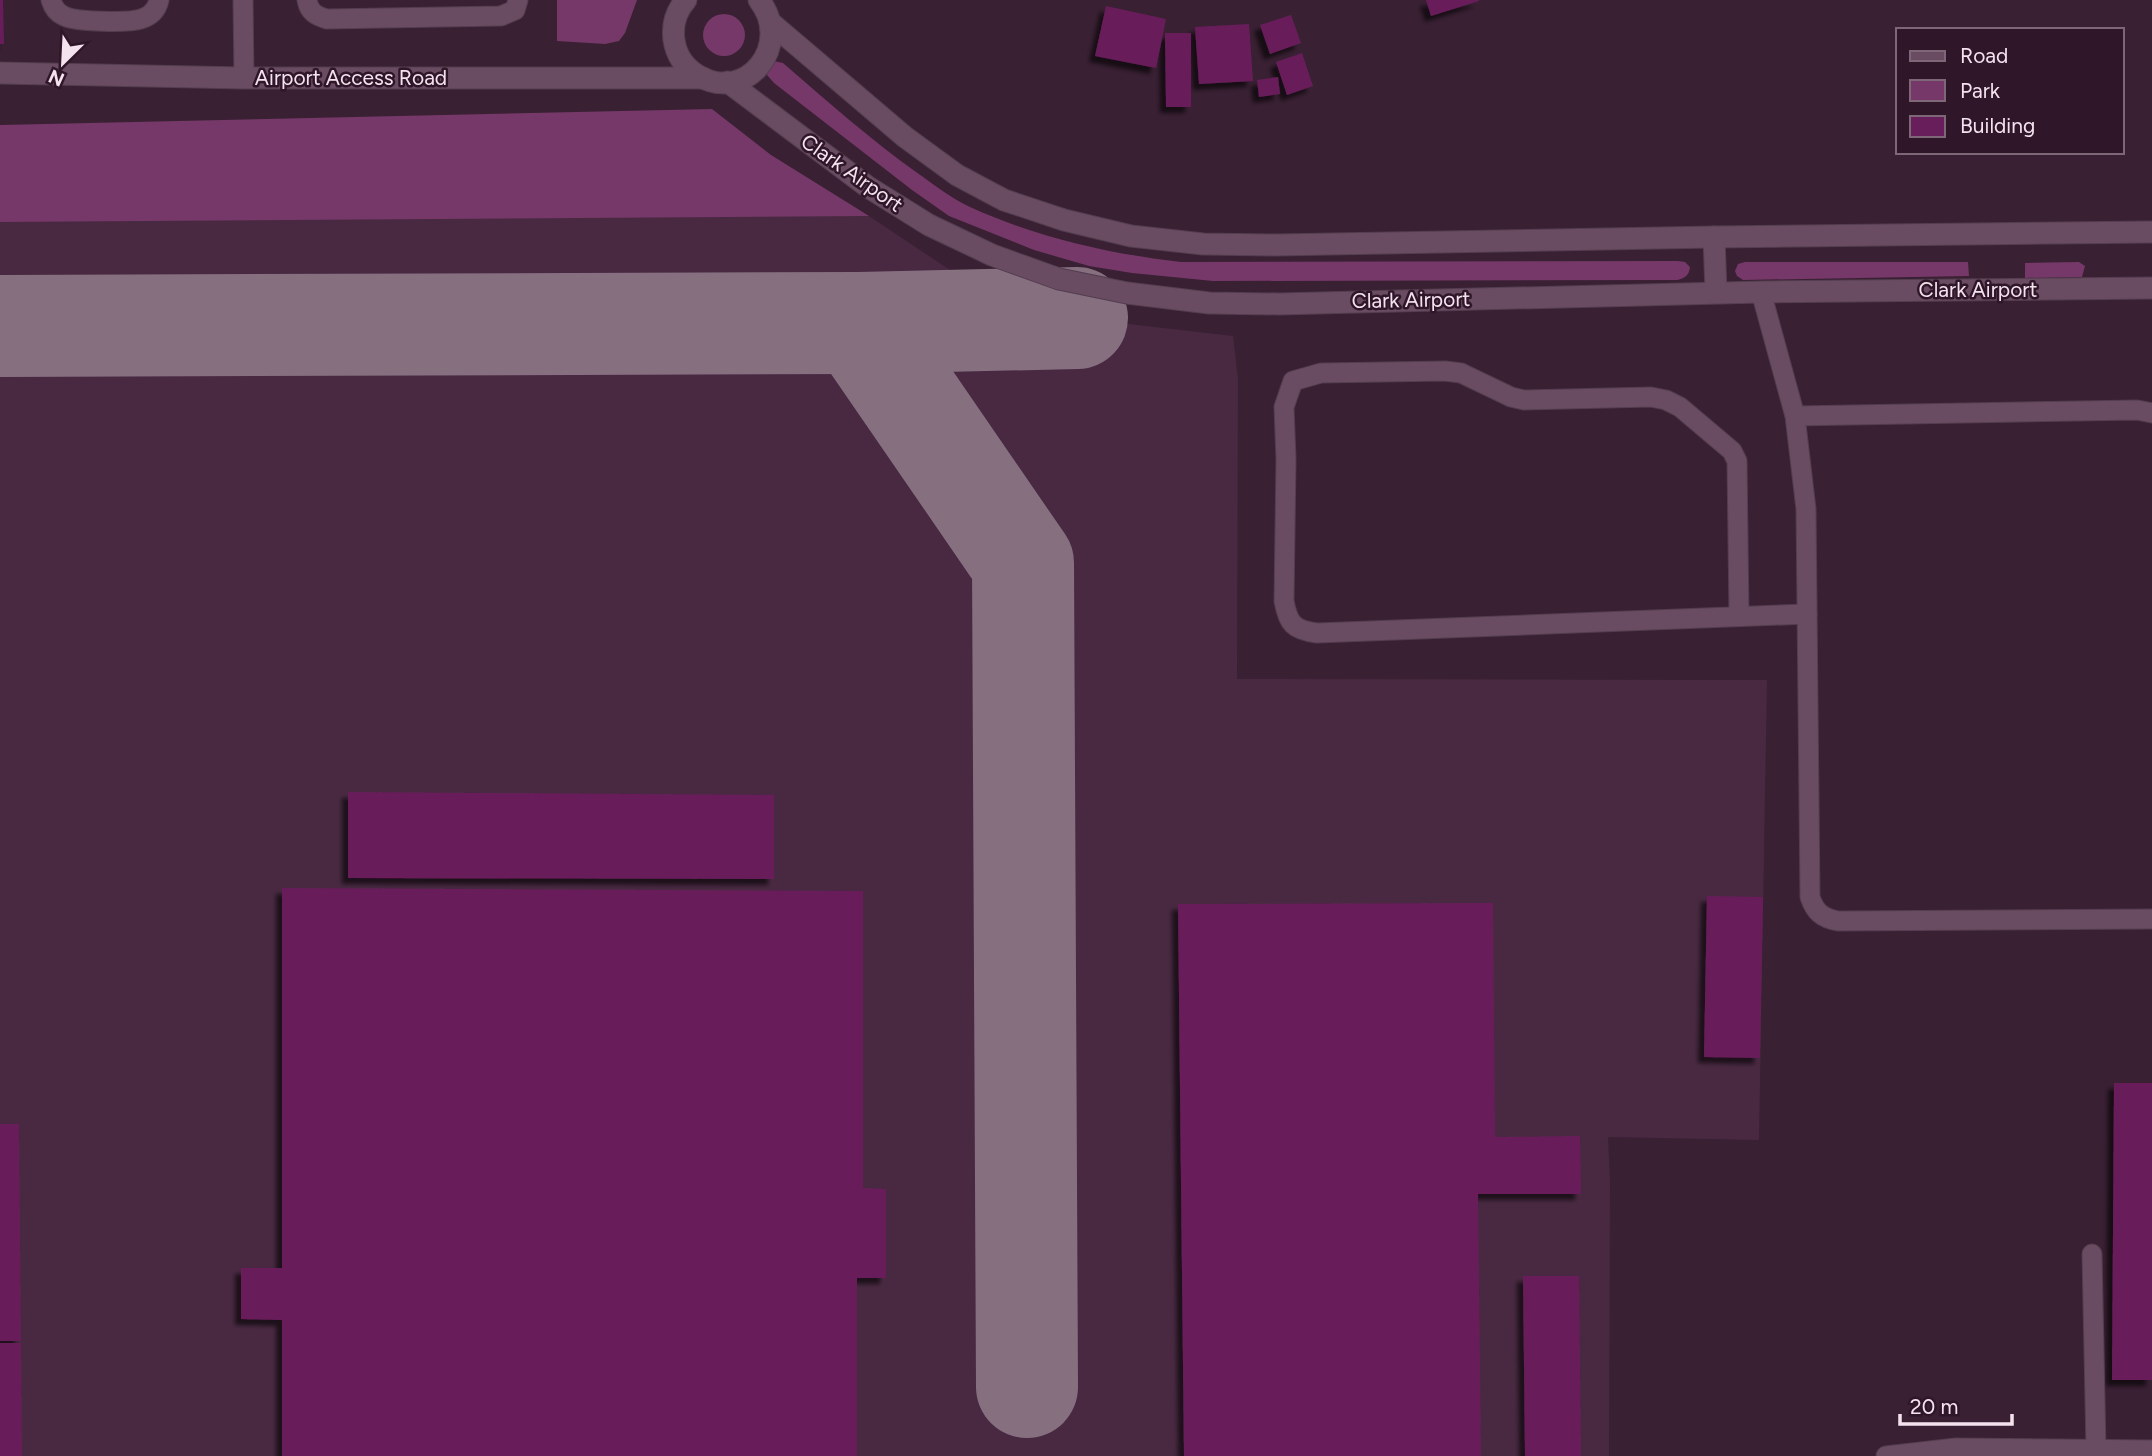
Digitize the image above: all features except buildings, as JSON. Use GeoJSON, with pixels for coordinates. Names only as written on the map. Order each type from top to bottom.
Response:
{"type":"FeatureCollection","features":[{"type":"Feature","properties":{"kind":"street"},"geometry":{"type":"LineString","coordinates":[[686,0],[675,18],[675,47],[681,60],[691,71],[703,78]]}},
{"type":"Feature","properties":{"kind":"street"},"geometry":{"type":"LineString","coordinates":[[728,82],[747,77],[759,67],[768,54],[772,39],[771,23],[759,0]]}},
{"type":"Feature","properties":{"kind":"street"},"geometry":{"type":"LineString","coordinates":[[771,23],[905,136],[957,175],[1004,200],[1064,220],[1131,236],[1203,244],[1264,244],[2152,232]]}},
{"type":"Feature","properties":{"kind":"street","name":"Airport Access Road"},"geometry":{"type":"LineString","coordinates":[[0,73],[244,78],[703,78],[728,82]]}},
{"type":"Feature","properties":{"kind":"street","name":"Clark Airport"},"geometry":{"type":"LineString","coordinates":[[728,82],[868,187],[929,225],[992,255],[1059,279],[1127,293],[1209,303],[1279,304],[1716,292],[2152,288]]}},
{"type":"Feature","properties":{"kind":"street"},"geometry":{"type":"LineString","coordinates":[[1714,237],[1716,292]]}},
{"type":"Feature","properties":{"kind":"lane"},"geometry":{"type":"LineString","coordinates":[[51,0],[57,12],[66,18],[132,21],[152,14],[159,0]]}},
{"type":"Feature","properties":{"kind":"lane"},"geometry":{"type":"LineString","coordinates":[[243,0],[244,78]]}},
{"type":"Feature","properties":{"kind":"lane"},"geometry":{"type":"LineString","coordinates":[[307,0],[313,13],[327,19],[501,16],[515,10],[517,0]]}},
{"type":"Feature","properties":{"kind":"lane"},"geometry":{"type":"LineString","coordinates":[[1761,292],[1795,416],[1806,509],[1810,897],[1819,915],[1838,921],[2152,919]]}},
{"type":"Feature","properties":{"kind":"lane"},"geometry":{"type":"LineString","coordinates":[[1739,615],[1737,461],[1732,451],[1680,407],[1651,397],[1524,400],[1511,397],[1461,373],[1445,371],[1321,373],[1293,381],[1284,407],[1284,601],[1287,616],[1293,625],[1304,631],[1317,633],[1807,614]]}},
{"type":"Feature","properties":{"kind":"lane"},"geometry":{"type":"LineString","coordinates":[[1795,416],[2137,410],[2152,413]]}},
{"type":"Feature","properties":{"kind":"lane"},"geometry":{"type":"LineString","coordinates":[[2092,1254],[2096,1449]]}},
{"type":"Feature","properties":{"kind":"lane"},"geometry":{"type":"LineString","coordinates":[[1885,1456],[1956,1448],[2152,1450]]}},
{"type":"Feature","properties":{"kind":"shaded area"},"geometry":{"type":"Polygon","coordinates":[[[0,154],[771,155],[968,282],[1077,318],[1233,336],[1238,379],[1237,679],[1767,680],[1759,1140],[1608,1137],[1609,1456],[0,1456],[0,154]]]}},
{"type":"Feature","properties":{"kind":"green space"},"geometry":{"type":"Polygon","coordinates":[[[557,0],[637,0],[625,33],[619,41],[605,44],[557,41],[557,0]]]}},
{"type":"Feature","properties":{"kind":"green space"},"geometry":{"type":"Polygon","coordinates":[[[724,14],[739,20],[745,35],[739,50],[724,56],[709,50],[703,35],[709,20],[724,14]]]}},
{"type":"Feature","properties":{"kind":"green space"},"geometry":{"type":"Polygon","coordinates":[[[774,61],[783,63],[882,146],[956,199],[995,218],[1100,249],[1181,262],[1678,261],[1685,262],[1690,270],[1686,276],[1677,280],[1213,281],[1089,266],[1034,250],[949,216],[774,83],[767,75],[768,67],[774,61]]]}},
{"type":"Feature","properties":{"kind":"green space"},"geometry":{"type":"Polygon","coordinates":[[[712,109],[771,155],[869,216],[0,222],[0,125],[712,109]]]}},
{"type":"Feature","properties":{"kind":"green space"},"geometry":{"type":"Polygon","coordinates":[[[1968,262],[1969,276],[1743,280],[1735,271],[1738,264],[1968,262]]]}},
{"type":"Feature","properties":{"kind":"green space"},"geometry":{"type":"Polygon","coordinates":[[[2079,262],[2085,266],[2082,277],[2025,278],[2025,263],[2079,262]]]}},
{"type":"Feature","properties":{"kind":"taxiway"},"geometry":{"type":"LineString","coordinates":[[0,326],[858,323],[1077,318]]}},
{"type":"Feature","properties":{"kind":"taxiway"},"geometry":{"type":"LineString","coordinates":[[858,323],[1023,563],[1027,1387]]}}]}
